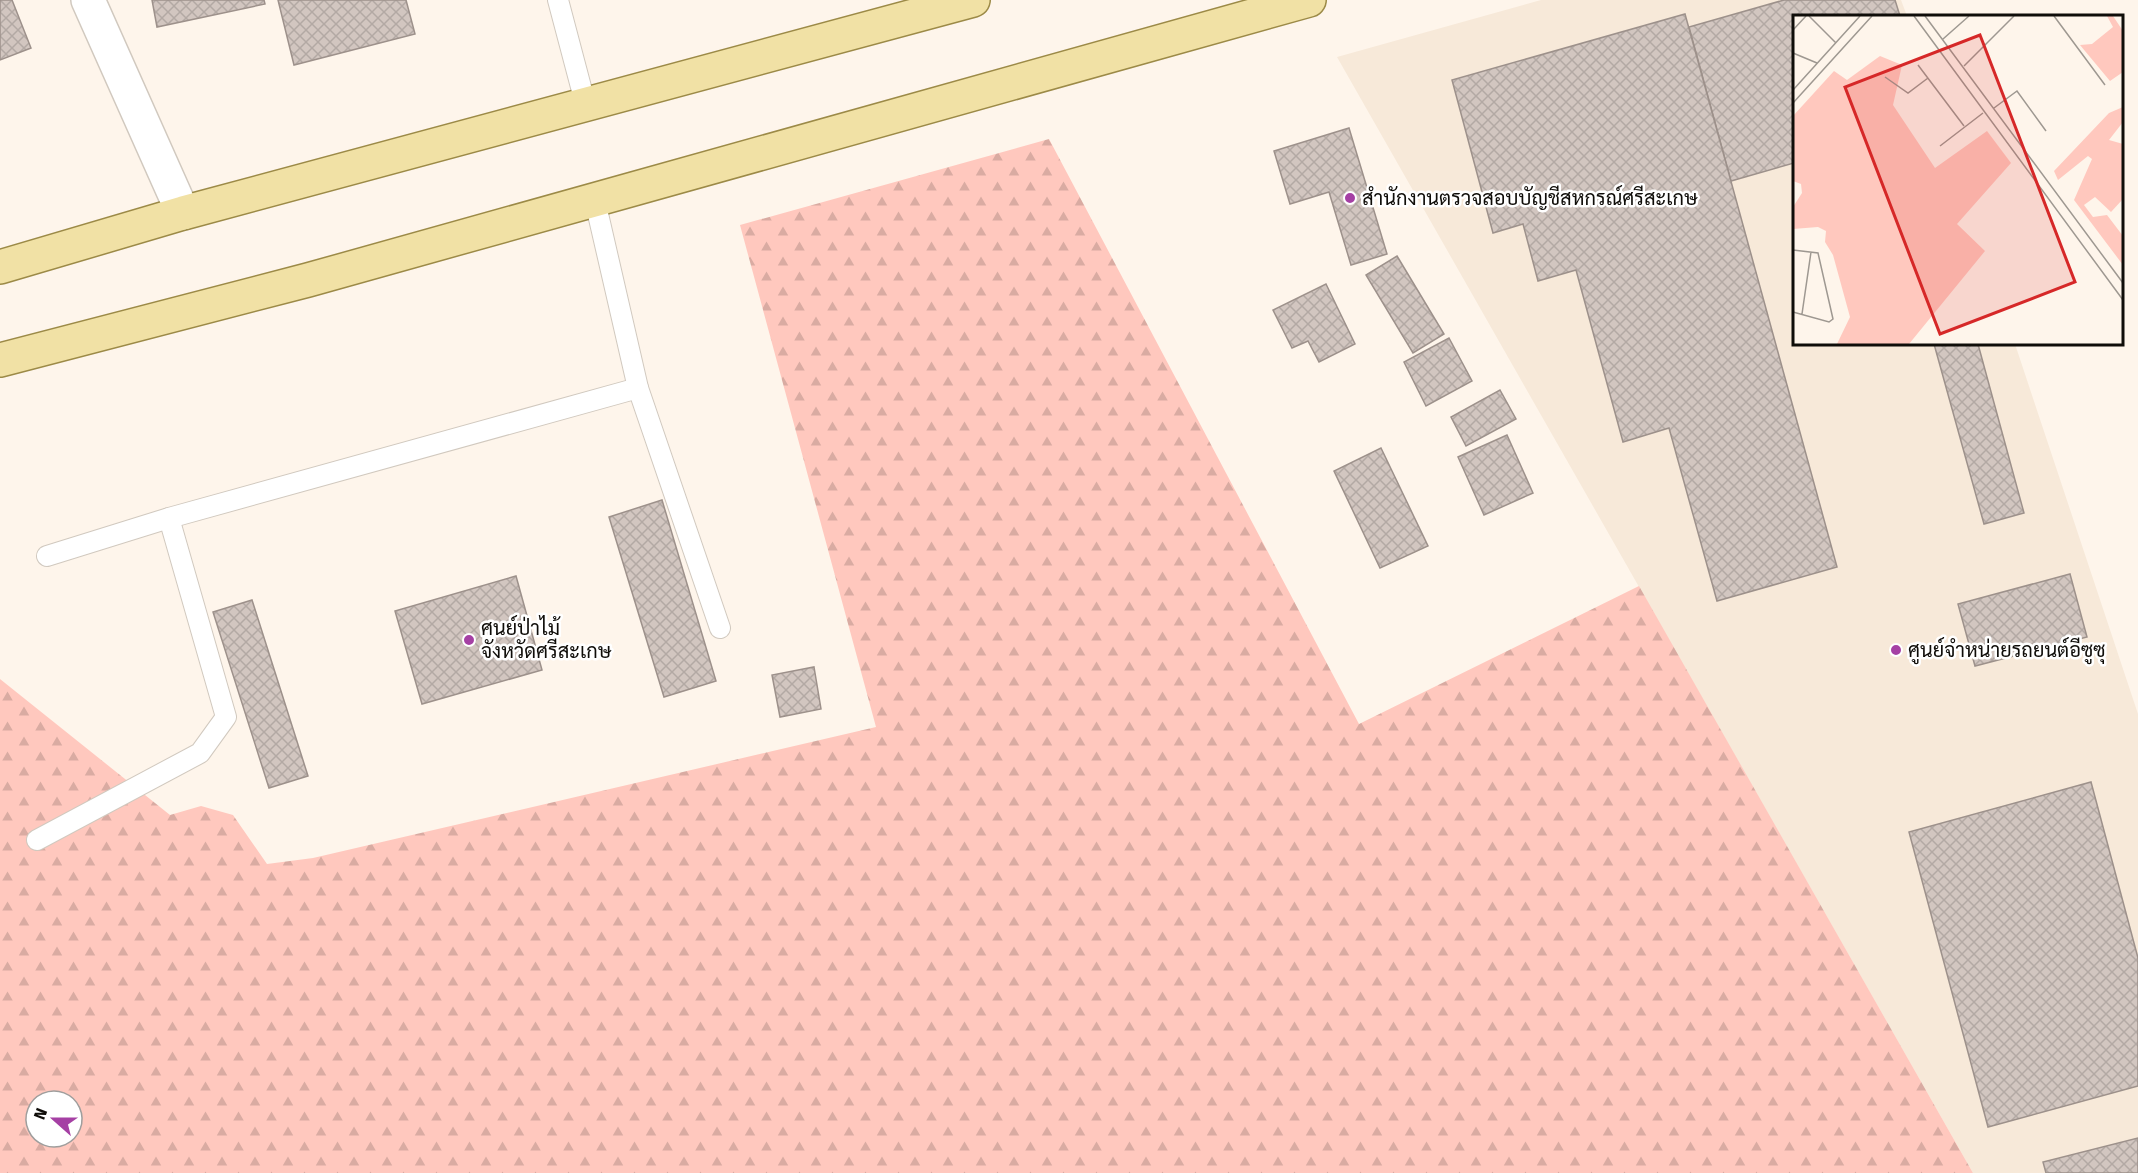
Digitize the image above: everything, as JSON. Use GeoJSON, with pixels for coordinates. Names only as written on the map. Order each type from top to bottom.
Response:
{"type":"FeatureCollection","features":[{"type":"Feature","properties":{"kind":"main road"},"geometry":{"type":"LineString","coordinates":[[0,267],[183,213],[973,0]]}},
{"type":"Feature","properties":{"kind":"main road"},"geometry":{"type":"LineString","coordinates":[[0,360],[308,280],[1309,0]]}},
{"type":"Feature","properties":{"kind":"street"},"geometry":{"type":"LineString","coordinates":[[88,0],[183,213]]}},
{"type":"Feature","properties":{"kind":"lane"},"geometry":{"type":"LineString","coordinates":[[558,0],[586,106]]}},
{"type":"Feature","properties":{"kind":"lane"},"geometry":{"type":"LineString","coordinates":[[595,201],[638,388],[720,628]]}},
{"type":"Feature","properties":{"kind":"lane"},"geometry":{"type":"LineString","coordinates":[[47,556],[169,518],[638,388]]}},
{"type":"Feature","properties":{"kind":"lane"},"geometry":{"type":"LineString","coordinates":[[37,840],[200,753],[226,717],[169,518]]}},
{"type":"Feature","properties":{"kind":"shaded area","name":"ศูนย์จำหน่ายรถยนต์อีซูซุ"},"geometry":{"type":"Polygon","coordinates":[[[1541,0],[1901,0],[1907,15],[1793,15],[1793,345],[2015,345],[2138,714],[2138,1173],[1973,1173],[1337,57],[1541,0]]]}},
{"type":"Feature","properties":{"kind":"green space"},"geometry":{"type":"Polygon","coordinates":[[[1049,139],[1359,724],[1639,586],[1973,1173],[0,1173],[0,679],[170,815],[201,806],[233,815],[267,864],[313,858],[876,727],[740,225],[1049,139]]]}},
{"type":"Feature","properties":{"kind":"building"},"geometry":{"type":"Polygon","coordinates":[[[0,0],[12,0],[31,48],[0,60],[0,0]]]}},
{"type":"Feature","properties":{"kind":"building"},"geometry":{"type":"Polygon","coordinates":[[[152,0],[264,0],[265,4],[157,27],[152,0]]]}},
{"type":"Feature","properties":{"kind":"building"},"geometry":{"type":"Polygon","coordinates":[[[278,0],[406,0],[415,34],[294,65],[278,0]]]}},
{"type":"Feature","properties":{"kind":"building"},"geometry":{"type":"Polygon","coordinates":[[[1784,0],[1895,0],[1900,15],[1793,15],[1793,163],[1731,181],[1689,27],[1784,0]]]}},
{"type":"Feature","properties":{"kind":"building"},"geometry":{"type":"Polygon","coordinates":[[[1685,14],[1837,567],[1717,601],[1669,428],[1623,442],[1576,270],[1538,281],[1523,224],[1493,233],[1452,80],[1685,14]]]}},
{"type":"Feature","properties":{"kind":"building","name":"สำนักงานตรวจสอบบัญชีสหกรณ์ศรีสะเกษ"},"geometry":{"type":"Polygon","coordinates":[[[1349,128],[1387,254],[1351,265],[1329,192],[1290,204],[1274,151],[1349,128]]]}},
{"type":"Feature","properties":{"kind":"building"},"geometry":{"type":"Polygon","coordinates":[[[1397,256],[1444,334],[1413,353],[1366,275],[1397,256]]]}},
{"type":"Feature","properties":{"kind":"building"},"geometry":{"type":"Polygon","coordinates":[[[1326,284],[1355,344],[1319,362],[1308,341],[1292,348],[1273,310],[1326,284]]]}},
{"type":"Feature","properties":{"kind":"building"},"geometry":{"type":"Polygon","coordinates":[[[1449,338],[1472,381],[1426,406],[1404,362],[1449,338]]]}},
{"type":"Feature","properties":{"kind":"building"},"geometry":{"type":"Polygon","coordinates":[[[1934,345],[1978,345],[2024,513],[1984,524],[1934,345]]]}},
{"type":"Feature","properties":{"kind":"building"},"geometry":{"type":"Polygon","coordinates":[[[1500,390],[1516,419],[1466,446],[1451,417],[1500,390]]]}},
{"type":"Feature","properties":{"kind":"building"},"geometry":{"type":"Polygon","coordinates":[[[1507,435],[1533,493],[1484,515],[1458,457],[1507,435]]]}},
{"type":"Feature","properties":{"kind":"building"},"geometry":{"type":"Polygon","coordinates":[[[1381,448],[1428,546],[1380,568],[1334,471],[1381,448]]]}},
{"type":"Feature","properties":{"kind":"building"},"geometry":{"type":"Polygon","coordinates":[[[662,500],[716,681],[664,697],[609,517],[662,500]]]}},
{"type":"Feature","properties":{"kind":"building"},"geometry":{"type":"Polygon","coordinates":[[[2070,574],[2087,637],[1975,666],[1958,604],[2070,574]]]}},
{"type":"Feature","properties":{"kind":"building","name":"ศูนย์ป่าไม้ จังหวัดศรีสะเกษ"},"geometry":{"type":"Polygon","coordinates":[[[516,576],[542,670],[422,704],[395,611],[516,576]]]}},
{"type":"Feature","properties":{"kind":"building"},"geometry":{"type":"Polygon","coordinates":[[[252,600],[308,776],[269,788],[213,612],[252,600]]]}},
{"type":"Feature","properties":{"kind":"building"},"geometry":{"type":"Polygon","coordinates":[[[814,667],[821,709],[780,717],[772,675],[814,667]]]}},
{"type":"Feature","properties":{"kind":"building"},"geometry":{"type":"Polygon","coordinates":[[[2091,782],[2138,958],[2138,1086],[1988,1127],[1909,832],[2091,782]]]}},
{"type":"Feature","properties":{"kind":"building"},"geometry":{"type":"Polygon","coordinates":[[[2138,1138],[2138,1173],[2046,1173],[2043,1162],[2138,1138]]]}},
{"type":"Feature","properties":{"kind":"place","name":"สำนักงานตรวจสอบบัญชีสหกรณ์ศรีสะเกษ"},"geometry":{"type":"Point","coordinates":[1350,198]}},
{"type":"Feature","properties":{"kind":"place","name":"ศูนย์ป่าไม้ จังหวัดศรีสะเกษ"},"geometry":{"type":"Point","coordinates":[469,640]}},
{"type":"Feature","properties":{"kind":"place","name":"ศูนย์จำหน่ายรถยนต์อีซูซุ"},"geometry":{"type":"Point","coordinates":[1896,650]}}]}
